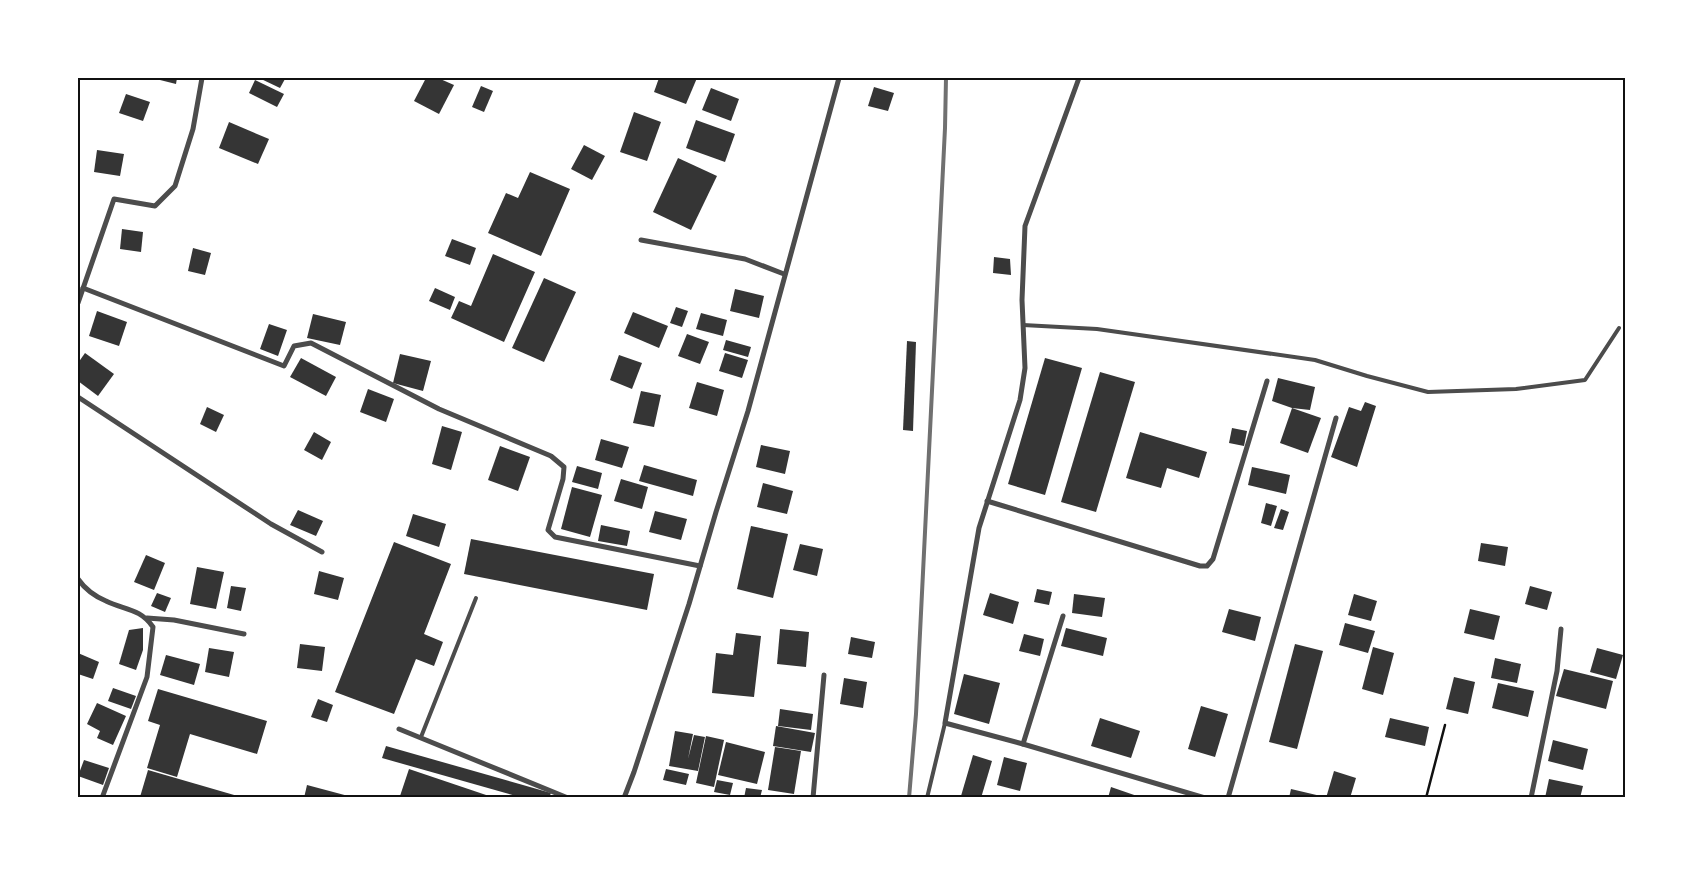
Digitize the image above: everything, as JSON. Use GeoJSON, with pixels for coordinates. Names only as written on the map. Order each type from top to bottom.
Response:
{"type":"FeatureCollection","features":[{"type":"Feature","properties":{"kind":"street"},"geometry":{"type":"LineString","coordinates":[[78,302],[114,199],[155,206],[175,186],[193,129],[202,78]]}},
{"type":"Feature","properties":{"kind":"street"},"geometry":{"type":"LineString","coordinates":[[624,798],[634,772],[748,411],[839,78]]}},
{"type":"Feature","properties":{"kind":"street"},"geometry":{"type":"LineString","coordinates":[[1079,78],[1025,226],[1022,300],[1025,368],[1020,400],[979,528],[945,723],[1205,798]]}},
{"type":"Feature","properties":{"kind":"street"},"geometry":{"type":"LineString","coordinates":[[641,240],[745,259],[784,274]]}},
{"type":"Feature","properties":{"kind":"street"},"geometry":{"type":"LineString","coordinates":[[83,288],[284,366],[294,346],[311,342],[439,409],[551,456],[564,467],[563,479],[548,530],[555,537],[700,566]]}},
{"type":"Feature","properties":{"kind":"street"},"geometry":{"type":"LineString","coordinates":[[987,501],[1200,566],[1207,566],[1213,558],[1268,381]]}},
{"type":"Feature","properties":{"kind":"street"},"geometry":{"type":"LineString","coordinates":[[78,397],[271,524],[322,552]]}},
{"type":"Feature","properties":{"kind":"street"},"geometry":{"type":"LineString","coordinates":[[1228,798],[1336,418]]}},
{"type":"Feature","properties":{"kind":"street"},"geometry":{"type":"LineString","coordinates":[[78,579],[89,592],[107,602],[135,611],[147,618],[174,620],[244,634]]}},
{"type":"Feature","properties":{"kind":"street"},"geometry":{"type":"LineString","coordinates":[[1023,744],[1063,616]]}},
{"type":"Feature","properties":{"kind":"street"},"geometry":{"type":"LineString","coordinates":[[102,798],[147,677],[153,627],[147,618]]}},
{"type":"Feature","properties":{"kind":"street"},"geometry":{"type":"LineString","coordinates":[[1531,798],[1557,671],[1561,629]]}},
{"type":"Feature","properties":{"kind":"street"},"geometry":{"type":"LineString","coordinates":[[813,798],[824,675]]}},
{"type":"Feature","properties":{"kind":"street"},"geometry":{"type":"LineString","coordinates":[[400,728],[568,798]]}},
{"type":"Feature","properties":{"kind":"lane"},"geometry":{"type":"LineString","coordinates":[[1023,325],[1097,329],[1315,360],[1428,392],[1516,389],[1585,380],[1620,328]]}},
{"type":"Feature","properties":{"kind":"lane"},"geometry":{"type":"LineString","coordinates":[[421,737],[476,598]]}},
{"type":"Feature","properties":{"kind":"lane"},"geometry":{"type":"LineString","coordinates":[[927,798],[945,723]]}},
{"type":"Feature","properties":{"kind":"path"},"geometry":{"type":"LineString","coordinates":[[1426,798],[1445,725]]}},
{"type":"Feature","properties":{"kind":"building"},"geometry":{"type":"Polygon","coordinates":[[[152,78],[177,78],[176,84],[152,78]]]}},
{"type":"Feature","properties":{"kind":"building"},"geometry":{"type":"Polygon","coordinates":[[[259,78],[283,78],[285,79],[280,88],[259,78]]]}},
{"type":"Feature","properties":{"kind":"building"},"geometry":{"type":"Polygon","coordinates":[[[426,78],[438,78],[454,85],[439,114],[414,101],[426,78]]]}},
{"type":"Feature","properties":{"kind":"building"},"geometry":{"type":"Polygon","coordinates":[[[659,78],[697,78],[686,104],[654,92],[659,78]]]}},
{"type":"Feature","properties":{"kind":"building"},"geometry":{"type":"Polygon","coordinates":[[[255,80],[284,94],[277,107],[249,93],[255,80]]]}},
{"type":"Feature","properties":{"kind":"building"},"geometry":{"type":"Polygon","coordinates":[[[481,86],[493,91],[484,112],[472,107],[481,86]]]}},
{"type":"Feature","properties":{"kind":"building"},"geometry":{"type":"Polygon","coordinates":[[[874,87],[894,93],[888,111],[868,106],[874,87]]]}},
{"type":"Feature","properties":{"kind":"building"},"geometry":{"type":"Polygon","coordinates":[[[711,88],[739,99],[731,121],[702,110],[711,88]]]}},
{"type":"Feature","properties":{"kind":"building"},"geometry":{"type":"Polygon","coordinates":[[[126,94],[150,102],[143,121],[119,113],[126,94]]]}},
{"type":"Feature","properties":{"kind":"building"},"geometry":{"type":"Polygon","coordinates":[[[634,112],[661,122],[647,161],[620,152],[634,112]]]}},
{"type":"Feature","properties":{"kind":"building"},"geometry":{"type":"Polygon","coordinates":[[[696,120],[735,134],[725,162],[686,148],[696,120]]]}},
{"type":"Feature","properties":{"kind":"building"},"geometry":{"type":"Polygon","coordinates":[[[229,122],[269,139],[258,164],[219,148],[229,122]]]}},
{"type":"Feature","properties":{"kind":"building"},"geometry":{"type":"Polygon","coordinates":[[[584,145],[605,156],[592,180],[571,169],[584,145]]]}},
{"type":"Feature","properties":{"kind":"building"},"geometry":{"type":"Polygon","coordinates":[[[97,150],[124,154],[120,176],[94,172],[97,150]]]}},
{"type":"Feature","properties":{"kind":"building"},"geometry":{"type":"Polygon","coordinates":[[[678,158],[717,176],[691,230],[653,212],[678,158]]]}},
{"type":"Feature","properties":{"kind":"building"},"geometry":{"type":"Polygon","coordinates":[[[530,172],[570,189],[541,256],[488,233],[506,193],[518,198],[530,172]]]}},
{"type":"Feature","properties":{"kind":"building"},"geometry":{"type":"Polygon","coordinates":[[[122,229],[143,232],[141,252],[120,249],[122,229]]]}},
{"type":"Feature","properties":{"kind":"building"},"geometry":{"type":"Polygon","coordinates":[[[452,239],[476,248],[470,265],[445,256],[452,239]]]}},
{"type":"Feature","properties":{"kind":"building"},"geometry":{"type":"Polygon","coordinates":[[[193,248],[211,253],[205,275],[188,271],[193,248]]]}},
{"type":"Feature","properties":{"kind":"building"},"geometry":{"type":"Polygon","coordinates":[[[493,254],[535,272],[504,342],[451,318],[459,301],[471,306],[493,254]]]}},
{"type":"Feature","properties":{"kind":"building"},"geometry":{"type":"Polygon","coordinates":[[[994,257],[1010,259],[1011,275],[993,273],[994,257]]]}},
{"type":"Feature","properties":{"kind":"building"},"geometry":{"type":"Polygon","coordinates":[[[544,278],[576,292],[544,362],[512,348],[544,278]]]}},
{"type":"Feature","properties":{"kind":"building"},"geometry":{"type":"Polygon","coordinates":[[[435,288],[455,297],[450,310],[429,301],[435,288]]]}},
{"type":"Feature","properties":{"kind":"building"},"geometry":{"type":"Polygon","coordinates":[[[735,289],[764,296],[759,318],[730,311],[735,289]]]}},
{"type":"Feature","properties":{"kind":"building"},"geometry":{"type":"Polygon","coordinates":[[[676,307],[688,311],[682,327],[670,323],[676,307]]]}},
{"type":"Feature","properties":{"kind":"building"},"geometry":{"type":"Polygon","coordinates":[[[97,311],[127,322],[119,346],[89,336],[97,311]]]}},
{"type":"Feature","properties":{"kind":"building"},"geometry":{"type":"Polygon","coordinates":[[[633,312],[668,326],[659,348],[624,333],[633,312]]]}},
{"type":"Feature","properties":{"kind":"building"},"geometry":{"type":"Polygon","coordinates":[[[701,313],[727,320],[723,336],[696,329],[701,313]]]}},
{"type":"Feature","properties":{"kind":"building"},"geometry":{"type":"Polygon","coordinates":[[[313,314],[346,322],[340,345],[307,338],[313,314]]]}},
{"type":"Feature","properties":{"kind":"building"},"geometry":{"type":"Polygon","coordinates":[[[269,324],[287,330],[278,356],[260,349],[269,324]]]}},
{"type":"Feature","properties":{"kind":"building"},"geometry":{"type":"Polygon","coordinates":[[[687,334],[709,342],[700,364],[678,356],[687,334]]]}},
{"type":"Feature","properties":{"kind":"building"},"geometry":{"type":"Polygon","coordinates":[[[726,340],[751,347],[748,357],[723,350],[726,340]]]}},
{"type":"Feature","properties":{"kind":"building"},"geometry":{"type":"Polygon","coordinates":[[[907,341],[916,342],[913,431],[903,430],[907,341]]]}},
{"type":"Feature","properties":{"kind":"building"},"geometry":{"type":"Polygon","coordinates":[[[85,353],[114,374],[98,396],[78,381],[78,363],[85,353]]]}},
{"type":"Feature","properties":{"kind":"building"},"geometry":{"type":"Polygon","coordinates":[[[725,353],[748,360],[742,378],[719,371],[725,353]]]}},
{"type":"Feature","properties":{"kind":"building"},"geometry":{"type":"Polygon","coordinates":[[[400,354],[431,361],[423,391],[393,383],[400,354]]]}},
{"type":"Feature","properties":{"kind":"building"},"geometry":{"type":"Polygon","coordinates":[[[619,355],[642,363],[632,389],[610,380],[619,355]]]}},
{"type":"Feature","properties":{"kind":"building"},"geometry":{"type":"Polygon","coordinates":[[[301,358],[336,377],[326,396],[290,377],[301,358]]]}},
{"type":"Feature","properties":{"kind":"building"},"geometry":{"type":"Polygon","coordinates":[[[1045,358],[1082,368],[1045,495],[1008,484],[1045,358]]]}},
{"type":"Feature","properties":{"kind":"building"},"geometry":{"type":"Polygon","coordinates":[[[1100,372],[1135,382],[1096,512],[1061,502],[1100,372]]]}},
{"type":"Feature","properties":{"kind":"building"},"geometry":{"type":"Polygon","coordinates":[[[1278,378],[1315,387],[1310,410],[1292,408],[1272,401],[1278,378]]]}},
{"type":"Feature","properties":{"kind":"building"},"geometry":{"type":"Polygon","coordinates":[[[697,382],[724,390],[717,416],[689,408],[697,382]]]}},
{"type":"Feature","properties":{"kind":"building"},"geometry":{"type":"Polygon","coordinates":[[[368,389],[394,399],[386,422],[360,412],[368,389]]]}},
{"type":"Feature","properties":{"kind":"building"},"geometry":{"type":"Polygon","coordinates":[[[641,391],[661,395],[654,427],[633,423],[641,391]]]}},
{"type":"Feature","properties":{"kind":"building"},"geometry":{"type":"Polygon","coordinates":[[[1365,402],[1376,406],[1357,467],[1331,457],[1349,407],[1361,411],[1365,402]]]}},
{"type":"Feature","properties":{"kind":"building"},"geometry":{"type":"Polygon","coordinates":[[[207,407],[224,415],[216,432],[200,424],[207,407]]]}},
{"type":"Feature","properties":{"kind":"building"},"geometry":{"type":"Polygon","coordinates":[[[1292,408],[1321,418],[1308,453],[1280,443],[1292,408]]]}},
{"type":"Feature","properties":{"kind":"building"},"geometry":{"type":"Polygon","coordinates":[[[442,426],[462,432],[451,470],[432,464],[442,426]]]}},
{"type":"Feature","properties":{"kind":"building"},"geometry":{"type":"Polygon","coordinates":[[[1232,428],[1247,431],[1244,446],[1229,443],[1232,428]]]}},
{"type":"Feature","properties":{"kind":"building"},"geometry":{"type":"Polygon","coordinates":[[[314,432],[331,442],[322,460],[304,450],[314,432]]]}},
{"type":"Feature","properties":{"kind":"building"},"geometry":{"type":"Polygon","coordinates":[[[1140,432],[1207,452],[1199,478],[1167,468],[1161,488],[1126,478],[1140,432]]]}},
{"type":"Feature","properties":{"kind":"building"},"geometry":{"type":"Polygon","coordinates":[[[601,439],[629,447],[622,468],[595,460],[601,439]]]}},
{"type":"Feature","properties":{"kind":"building"},"geometry":{"type":"Polygon","coordinates":[[[761,445],[790,451],[785,474],[756,467],[761,445]]]}},
{"type":"Feature","properties":{"kind":"building"},"geometry":{"type":"Polygon","coordinates":[[[500,446],[530,457],[518,491],[488,480],[500,446]]]}},
{"type":"Feature","properties":{"kind":"building"},"geometry":{"type":"Polygon","coordinates":[[[644,465],[697,480],[693,496],[639,481],[644,465]]]}},
{"type":"Feature","properties":{"kind":"building"},"geometry":{"type":"Polygon","coordinates":[[[577,466],[602,473],[598,489],[572,482],[577,466]]]}},
{"type":"Feature","properties":{"kind":"building"},"geometry":{"type":"Polygon","coordinates":[[[1252,467],[1290,475],[1286,494],[1248,485],[1252,467]]]}},
{"type":"Feature","properties":{"kind":"building"},"geometry":{"type":"Polygon","coordinates":[[[621,479],[648,487],[642,509],[614,501],[621,479]]]}},
{"type":"Feature","properties":{"kind":"building"},"geometry":{"type":"Polygon","coordinates":[[[763,483],[793,491],[787,514],[757,507],[763,483]]]}},
{"type":"Feature","properties":{"kind":"building"},"geometry":{"type":"Polygon","coordinates":[[[572,487],[602,495],[590,537],[561,529],[572,487]]]}},
{"type":"Feature","properties":{"kind":"building"},"geometry":{"type":"Polygon","coordinates":[[[1266,503],[1277,506],[1271,526],[1261,523],[1266,503]]]}},
{"type":"Feature","properties":{"kind":"building"},"geometry":{"type":"Polygon","coordinates":[[[1281,509],[1289,512],[1283,530],[1274,528],[1281,509]]]}},
{"type":"Feature","properties":{"kind":"building"},"geometry":{"type":"Polygon","coordinates":[[[298,510],[323,521],[316,536],[290,525],[298,510]]]}},
{"type":"Feature","properties":{"kind":"building"},"geometry":{"type":"Polygon","coordinates":[[[655,511],[687,519],[681,540],[649,532],[655,511]]]}},
{"type":"Feature","properties":{"kind":"building"},"geometry":{"type":"Polygon","coordinates":[[[413,514],[446,524],[439,547],[406,536],[413,514]]]}},
{"type":"Feature","properties":{"kind":"building"},"geometry":{"type":"Polygon","coordinates":[[[601,525],[630,531],[627,546],[598,541],[601,525]]]}},
{"type":"Feature","properties":{"kind":"building"},"geometry":{"type":"Polygon","coordinates":[[[751,526],[788,534],[773,598],[737,589],[751,526]]]}},
{"type":"Feature","properties":{"kind":"building"},"geometry":{"type":"Polygon","coordinates":[[[471,539],[654,574],[647,610],[464,574],[471,539]]]}},
{"type":"Feature","properties":{"kind":"building"},"geometry":{"type":"Polygon","coordinates":[[[394,542],[451,564],[424,634],[443,642],[434,666],[416,659],[394,714],[335,692],[394,542]]]}},
{"type":"Feature","properties":{"kind":"building"},"geometry":{"type":"Polygon","coordinates":[[[1481,543],[1508,547],[1505,566],[1478,561],[1481,543]]]}},
{"type":"Feature","properties":{"kind":"building"},"geometry":{"type":"Polygon","coordinates":[[[800,544],[823,549],[817,576],[793,570],[800,544]]]}},
{"type":"Feature","properties":{"kind":"building"},"geometry":{"type":"Polygon","coordinates":[[[146,555],[165,563],[154,590],[134,582],[146,555]]]}},
{"type":"Feature","properties":{"kind":"building"},"geometry":{"type":"Polygon","coordinates":[[[197,567],[224,572],[216,609],[190,604],[197,567]]]}},
{"type":"Feature","properties":{"kind":"building"},"geometry":{"type":"Polygon","coordinates":[[[319,571],[344,578],[338,600],[314,594],[319,571]]]}},
{"type":"Feature","properties":{"kind":"building"},"geometry":{"type":"Polygon","coordinates":[[[231,586],[246,588],[241,611],[227,608],[231,586]]]}},
{"type":"Feature","properties":{"kind":"building"},"geometry":{"type":"Polygon","coordinates":[[[1530,586],[1552,592],[1547,610],[1525,604],[1530,586]]]}},
{"type":"Feature","properties":{"kind":"building"},"geometry":{"type":"Polygon","coordinates":[[[1037,589],[1052,592],[1049,605],[1034,602],[1037,589]]]}},
{"type":"Feature","properties":{"kind":"building"},"geometry":{"type":"Polygon","coordinates":[[[157,593],[171,598],[165,612],[151,606],[157,593]]]}},
{"type":"Feature","properties":{"kind":"building"},"geometry":{"type":"Polygon","coordinates":[[[990,593],[1019,602],[1013,624],[983,615],[990,593]]]}},
{"type":"Feature","properties":{"kind":"building"},"geometry":{"type":"Polygon","coordinates":[[[1074,594],[1105,598],[1102,617],[1072,613],[1074,594]]]}},
{"type":"Feature","properties":{"kind":"building"},"geometry":{"type":"Polygon","coordinates":[[[1354,594],[1377,601],[1371,621],[1348,615],[1354,594]]]}},
{"type":"Feature","properties":{"kind":"building"},"geometry":{"type":"Polygon","coordinates":[[[1229,609],[1261,617],[1255,641],[1222,632],[1229,609]]]}},
{"type":"Feature","properties":{"kind":"building"},"geometry":{"type":"Polygon","coordinates":[[[1470,609],[1500,616],[1494,640],[1464,633],[1470,609]]]}},
{"type":"Feature","properties":{"kind":"building"},"geometry":{"type":"Polygon","coordinates":[[[1345,623],[1375,631],[1368,653],[1339,645],[1345,623]]]}},
{"type":"Feature","properties":{"kind":"building"},"geometry":{"type":"Polygon","coordinates":[[[143,628],[143,650],[136,670],[119,664],[129,630],[143,628]]]}},
{"type":"Feature","properties":{"kind":"building"},"geometry":{"type":"Polygon","coordinates":[[[1066,628],[1107,638],[1103,656],[1061,646],[1066,628]]]}},
{"type":"Feature","properties":{"kind":"building"},"geometry":{"type":"Polygon","coordinates":[[[780,629],[809,632],[806,667],[777,664],[780,629]]]}},
{"type":"Feature","properties":{"kind":"building"},"geometry":{"type":"Polygon","coordinates":[[[736,633],[761,636],[754,697],[712,693],[716,653],[733,655],[736,633]]]}},
{"type":"Feature","properties":{"kind":"building"},"geometry":{"type":"Polygon","coordinates":[[[1024,634],[1044,639],[1040,656],[1019,651],[1024,634]]]}},
{"type":"Feature","properties":{"kind":"building"},"geometry":{"type":"Polygon","coordinates":[[[851,637],[875,642],[872,658],[848,654],[851,637]]]}},
{"type":"Feature","properties":{"kind":"building"},"geometry":{"type":"Polygon","coordinates":[[[300,644],[325,647],[322,671],[297,668],[300,644]]]}},
{"type":"Feature","properties":{"kind":"building"},"geometry":{"type":"Polygon","coordinates":[[[1295,644],[1323,651],[1297,749],[1269,742],[1295,644]]]}},
{"type":"Feature","properties":{"kind":"building"},"geometry":{"type":"Polygon","coordinates":[[[1373,647],[1394,653],[1383,695],[1362,689],[1373,647]]]}},
{"type":"Feature","properties":{"kind":"building"},"geometry":{"type":"Polygon","coordinates":[[[209,648],[234,652],[229,677],[205,672],[209,648]]]}},
{"type":"Feature","properties":{"kind":"building"},"geometry":{"type":"Polygon","coordinates":[[[1597,648],[1623,655],[1616,679],[1590,672],[1597,648]]]}},
{"type":"Feature","properties":{"kind":"building"},"geometry":{"type":"Polygon","coordinates":[[[78,653],[99,662],[93,679],[78,674],[78,653]]]}},
{"type":"Feature","properties":{"kind":"building"},"geometry":{"type":"Polygon","coordinates":[[[166,655],[200,664],[194,685],[160,675],[166,655]]]}},
{"type":"Feature","properties":{"kind":"building"},"geometry":{"type":"Polygon","coordinates":[[[1495,658],[1521,664],[1517,683],[1491,678],[1495,658]]]}},
{"type":"Feature","properties":{"kind":"building"},"geometry":{"type":"Polygon","coordinates":[[[1564,669],[1613,681],[1606,709],[1556,696],[1564,669]]]}},
{"type":"Feature","properties":{"kind":"building"},"geometry":{"type":"Polygon","coordinates":[[[964,674],[1000,683],[989,724],[954,714],[964,674]]]}},
{"type":"Feature","properties":{"kind":"building"},"geometry":{"type":"Polygon","coordinates":[[[1454,677],[1475,682],[1468,714],[1446,709],[1454,677]]]}},
{"type":"Feature","properties":{"kind":"building"},"geometry":{"type":"Polygon","coordinates":[[[844,678],[867,682],[863,708],[840,704],[844,678]]]}},
{"type":"Feature","properties":{"kind":"building"},"geometry":{"type":"Polygon","coordinates":[[[1498,683],[1534,691],[1528,717],[1492,708],[1498,683]]]}},
{"type":"Feature","properties":{"kind":"building"},"geometry":{"type":"Polygon","coordinates":[[[113,688],[136,696],[131,709],[108,701],[113,688]]]}},
{"type":"Feature","properties":{"kind":"building"},"geometry":{"type":"Polygon","coordinates":[[[158,689],[267,721],[257,754],[190,734],[177,777],[147,768],[160,725],[148,721],[158,689]]]}},
{"type":"Feature","properties":{"kind":"building"},"geometry":{"type":"Polygon","coordinates":[[[318,699],[333,705],[327,722],[311,717],[318,699]]]}},
{"type":"Feature","properties":{"kind":"building"},"geometry":{"type":"Polygon","coordinates":[[[97,703],[126,716],[113,745],[97,738],[100,731],[87,724],[97,703]]]}},
{"type":"Feature","properties":{"kind":"building"},"geometry":{"type":"Polygon","coordinates":[[[1201,706],[1228,714],[1215,757],[1188,749],[1201,706]]]}},
{"type":"Feature","properties":{"kind":"building"},"geometry":{"type":"Polygon","coordinates":[[[780,709],[813,714],[811,730],[778,726],[780,709]]]}},
{"type":"Feature","properties":{"kind":"building"},"geometry":{"type":"Polygon","coordinates":[[[1100,718],[1140,731],[1131,758],[1091,746],[1100,718]]]}},
{"type":"Feature","properties":{"kind":"building"},"geometry":{"type":"Polygon","coordinates":[[[1390,718],[1429,727],[1425,746],[1385,737],[1390,718]]]}},
{"type":"Feature","properties":{"kind":"building"},"geometry":{"type":"Polygon","coordinates":[[[776,726],[815,733],[811,752],[773,746],[776,726]]]}},
{"type":"Feature","properties":{"kind":"building"},"geometry":{"type":"Polygon","coordinates":[[[675,731],[693,734],[688,759],[694,735],[705,737],[698,771],[669,766],[675,731]]]}},
{"type":"Feature","properties":{"kind":"building"},"geometry":{"type":"Polygon","coordinates":[[[706,736],[724,740],[714,787],[696,783],[706,736]]]}},
{"type":"Feature","properties":{"kind":"building"},"geometry":{"type":"Polygon","coordinates":[[[1553,740],[1588,749],[1583,770],[1548,761],[1553,740]]]}},
{"type":"Feature","properties":{"kind":"building"},"geometry":{"type":"Polygon","coordinates":[[[726,742],[765,752],[757,784],[718,775],[726,742]]]}},
{"type":"Feature","properties":{"kind":"building"},"geometry":{"type":"Polygon","coordinates":[[[386,746],[551,793],[549,798],[523,798],[382,758],[386,746]]]}},
{"type":"Feature","properties":{"kind":"building"},"geometry":{"type":"Polygon","coordinates":[[[775,747],[801,751],[794,794],[768,790],[775,747]]]}},
{"type":"Feature","properties":{"kind":"building"},"geometry":{"type":"Polygon","coordinates":[[[973,755],[992,761],[981,798],[961,796],[973,755]]]}},
{"type":"Feature","properties":{"kind":"building"},"geometry":{"type":"Polygon","coordinates":[[[1004,757],[1027,763],[1020,791],[997,785],[1004,757]]]}},
{"type":"Feature","properties":{"kind":"building"},"geometry":{"type":"Polygon","coordinates":[[[84,760],[109,768],[103,785],[78,776],[84,760]]]}},
{"type":"Feature","properties":{"kind":"building"},"geometry":{"type":"Polygon","coordinates":[[[409,769],[492,798],[404,798],[400,796],[409,769]]]}},
{"type":"Feature","properties":{"kind":"building"},"geometry":{"type":"Polygon","coordinates":[[[666,769],[689,774],[686,785],[663,780],[666,769]]]}},
{"type":"Feature","properties":{"kind":"building"},"geometry":{"type":"Polygon","coordinates":[[[148,770],[241,797],[241,798],[140,797],[148,770]]]}},
{"type":"Feature","properties":{"kind":"building"},"geometry":{"type":"Polygon","coordinates":[[[1334,771],[1356,778],[1350,798],[1326,798],[1334,771]]]}},
{"type":"Feature","properties":{"kind":"building"},"geometry":{"type":"Polygon","coordinates":[[[1549,779],[1583,786],[1580,798],[1545,798],[1549,779]]]}},
{"type":"Feature","properties":{"kind":"building"},"geometry":{"type":"Polygon","coordinates":[[[717,780],[733,783],[730,795],[714,792],[717,780]]]}},
{"type":"Feature","properties":{"kind":"building"},"geometry":{"type":"Polygon","coordinates":[[[307,785],[352,797],[352,798],[304,798],[307,785]]]}},
{"type":"Feature","properties":{"kind":"building"},"geometry":{"type":"Polygon","coordinates":[[[1111,787],[1140,797],[1140,798],[1108,798],[1111,787]]]}},
{"type":"Feature","properties":{"kind":"building"},"geometry":{"type":"Polygon","coordinates":[[[746,788],[762,790],[760,798],[744,798],[746,788]]]}},
{"type":"Feature","properties":{"kind":"building"},"geometry":{"type":"Polygon","coordinates":[[[1291,789],[1325,797],[1325,798],[1289,798],[1291,789]]]}},
{"type":"Feature","properties":{"kind":"railway"},"geometry":{"type":"LineString","coordinates":[[909,798],[916,714],[946,78]]}}]}
